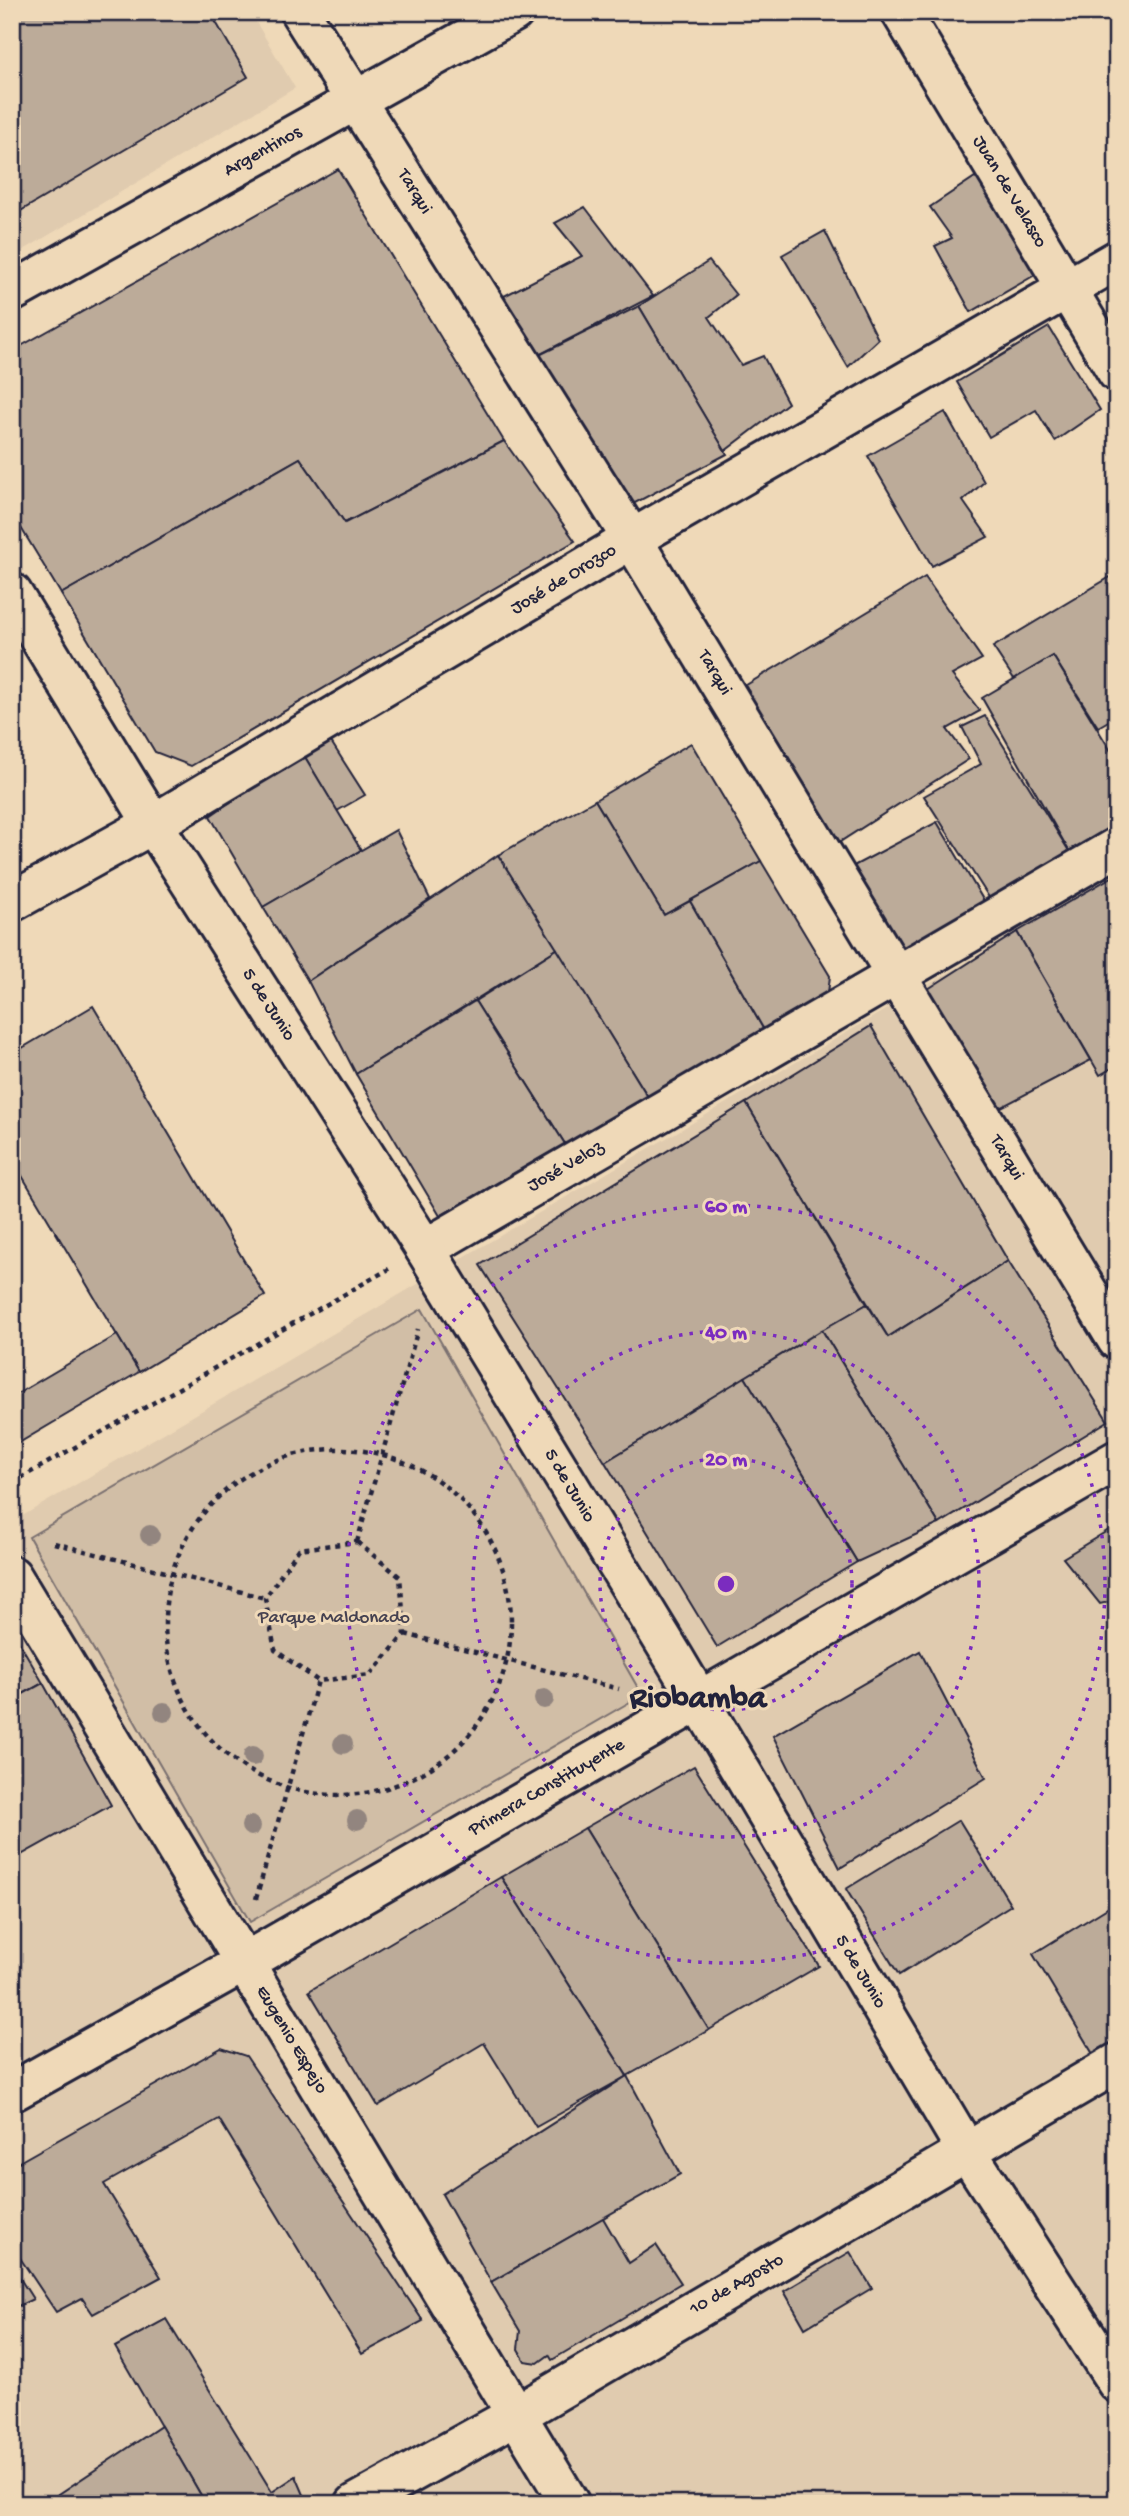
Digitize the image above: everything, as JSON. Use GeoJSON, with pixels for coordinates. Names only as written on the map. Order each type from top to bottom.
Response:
{"type":"FeatureCollection","features":[{"type":"Feature","properties":{"kind":"street","name":"Tarqui"},"geometry":{"type":"LineString","coordinates":[[300,12],[632,539],[898,974],[1117,1340]]}},
{"type":"Feature","properties":{"kind":"street","name":"Argentinos"},"geometry":{"type":"LineString","coordinates":[[12,292],[514,12]]}},
{"type":"Feature","properties":{"kind":"street","name":"Juan de Velasco"},"geometry":{"type":"LineString","coordinates":[[901,12],[1117,372]]}},
{"type":"Feature","properties":{"kind":"street","name":"José de Orozco"},"geometry":{"type":"LineString","coordinates":[[12,902],[153,824],[632,539],[1117,260]]}},
{"type":"Feature","properties":{"kind":"street","name":"5 de Junio"},"geometry":{"type":"LineString","coordinates":[[12,593],[153,824],[425,1250],[700,1701],[966,2150],[1117,2383]]}},
{"type":"Feature","properties":{"kind":"street","name":"José Veloz"},"geometry":{"type":"LineString","coordinates":[[425,1250],[1117,847]]}},
{"type":"Feature","properties":{"kind":"street","name":"Primera Constituyente"},"geometry":{"type":"LineString","coordinates":[[12,2092],[245,1962],[1117,1460]]}},
{"type":"Feature","properties":{"kind":"street","name":"Eugenio Espejo"},"geometry":{"type":"LineString","coordinates":[[12,1576],[570,2504]]}},
{"type":"Feature","properties":{"kind":"street","name":"10 de Agosto"},"geometry":{"type":"LineString","coordinates":[[355,2504],[516,2415],[1117,2063]]}},
{"type":"Feature","properties":{"kind":"path"},"geometry":{"type":"LineString","coordinates":[[12,1483],[425,1250]]}},
{"type":"Feature","properties":{"kind":"path"},"geometry":{"type":"LineString","coordinates":[[357,1542],[418,1329]]}},
{"type":"Feature","properties":{"kind":"path"},"geometry":{"type":"LineString","coordinates":[[327,1447],[382,1454],[394,1455],[453,1489],[495,1543],[513,1610],[504,1678],[470,1737],[416,1779],[350,1797],[287,1789],[223,1755],[181,1700],[164,1634],[172,1574],[206,1507],[261,1465],[327,1447]]}},
{"type":"Feature","properties":{"kind":"path"},"geometry":{"type":"LineString","coordinates":[[357,1542],[400,1577],[405,1634],[370,1675],[318,1681],[275,1650],[265,1598],[299,1549],[357,1542]]}},
{"type":"Feature","properties":{"kind":"path"},"geometry":{"type":"LineString","coordinates":[[54,1543],[265,1598]]}},
{"type":"Feature","properties":{"kind":"path"},"geometry":{"type":"LineString","coordinates":[[405,1634],[619,1689]]}},
{"type":"Feature","properties":{"kind":"path"},"geometry":{"type":"LineString","coordinates":[[253,1909],[318,1681]]}},
{"type":"Feature","properties":{"kind":"shaded area"},"geometry":{"type":"Polygon","coordinates":[[[12,12],[250,12],[295,88],[12,257],[12,12]]]}},
{"type":"Feature","properties":{"kind":"shaded area"},"geometry":{"type":"Polygon","coordinates":[[[1117,874],[1117,2504],[12,2504],[12,1522],[1117,874]]]}},
{"type":"Feature","properties":{"kind":"green space","name":"Parque Maldonado"},"geometry":{"type":"Polygon","coordinates":[[[422,1309],[642,1695],[250,1922],[29,1537],[422,1309]]]}},
{"type":"Feature","properties":{"kind":"building"},"geometry":{"type":"Polygon","coordinates":[[[12,12],[210,12],[248,77],[12,216],[12,12]]]}},
{"type":"Feature","properties":{"kind":"building"},"geometry":{"type":"Polygon","coordinates":[[[338,169],[504,441],[345,523],[300,458],[61,594],[12,513],[12,351],[338,169]]]}},
{"type":"Feature","properties":{"kind":"building"},"geometry":{"type":"Polygon","coordinates":[[[978,175],[1035,275],[971,312],[935,246],[952,238],[930,207],[978,175]]]}},
{"type":"Feature","properties":{"kind":"building"},"geometry":{"type":"Polygon","coordinates":[[[585,207],[653,296],[531,359],[504,296],[582,256],[555,223],[585,207]]]}},
{"type":"Feature","properties":{"kind":"building"},"geometry":{"type":"Polygon","coordinates":[[[825,231],[878,339],[848,367],[782,255],[825,231]]]}},
{"type":"Feature","properties":{"kind":"building"},"geometry":{"type":"Polygon","coordinates":[[[709,261],[736,295],[709,317],[741,365],[763,356],[788,403],[725,451],[639,306],[709,261]]]}},
{"type":"Feature","properties":{"kind":"building"},"geometry":{"type":"Polygon","coordinates":[[[639,306],[727,454],[635,503],[611,497],[531,359],[639,306]]]}},
{"type":"Feature","properties":{"kind":"building"},"geometry":{"type":"Polygon","coordinates":[[[1049,327],[1100,410],[1055,441],[1036,410],[989,437],[957,382],[1049,327]]]}},
{"type":"Feature","properties":{"kind":"building"},"geometry":{"type":"Polygon","coordinates":[[[945,412],[984,482],[963,501],[988,537],[932,566],[868,456],[945,412]]]}},
{"type":"Feature","properties":{"kind":"building"},"geometry":{"type":"Polygon","coordinates":[[[504,441],[575,541],[191,766],[155,752],[61,594],[300,458],[345,523],[504,441]]]}},
{"type":"Feature","properties":{"kind":"building"},"geometry":{"type":"Polygon","coordinates":[[[1117,573],[1117,716],[1098,727],[1053,656],[1014,679],[993,647],[1117,573]]]}},
{"type":"Feature","properties":{"kind":"building"},"geometry":{"type":"Polygon","coordinates":[[[925,577],[982,659],[952,675],[980,711],[947,729],[969,759],[835,845],[738,690],[925,577]]]}},
{"type":"Feature","properties":{"kind":"building"},"geometry":{"type":"Polygon","coordinates":[[[1053,656],[1117,761],[1117,825],[1069,851],[982,698],[1053,656]]]}},
{"type":"Feature","properties":{"kind":"building"},"geometry":{"type":"Polygon","coordinates":[[[985,716],[1069,851],[990,899],[924,796],[981,764],[962,727],[985,716]]]}},
{"type":"Feature","properties":{"kind":"building"},"geometry":{"type":"Polygon","coordinates":[[[328,737],[365,795],[337,811],[302,752],[328,737]]]}},
{"type":"Feature","properties":{"kind":"building"},"geometry":{"type":"Polygon","coordinates":[[[691,743],[761,861],[664,915],[595,800],[691,743]]]}},
{"type":"Feature","properties":{"kind":"building"},"geometry":{"type":"Polygon","coordinates":[[[302,752],[361,850],[263,907],[210,816],[302,752]]]}},
{"type":"Feature","properties":{"kind":"building"},"geometry":{"type":"Polygon","coordinates":[[[595,800],[664,915],[690,901],[764,1030],[648,1097],[498,855],[595,800]]]}},
{"type":"Feature","properties":{"kind":"building"},"geometry":{"type":"Polygon","coordinates":[[[937,822],[985,903],[894,955],[846,870],[937,822]]]}},
{"type":"Feature","properties":{"kind":"building"},"geometry":{"type":"Polygon","coordinates":[[[396,830],[430,899],[308,981],[263,907],[396,830]]]}},
{"type":"Feature","properties":{"kind":"building"},"geometry":{"type":"Polygon","coordinates":[[[498,855],[557,949],[356,1074],[308,981],[498,855]]]}},
{"type":"Feature","properties":{"kind":"building"},"geometry":{"type":"Polygon","coordinates":[[[761,861],[830,976],[828,993],[764,1030],[690,901],[761,861]]]}},
{"type":"Feature","properties":{"kind":"building"},"geometry":{"type":"Polygon","coordinates":[[[1117,874],[1117,1065],[1100,1075],[1017,932],[1117,874]]]}},
{"type":"Feature","properties":{"kind":"building"},"geometry":{"type":"Polygon","coordinates":[[[1017,932],[1091,1060],[986,1115],[917,996],[1017,932]]]}},
{"type":"Feature","properties":{"kind":"building"},"geometry":{"type":"Polygon","coordinates":[[[557,949],[648,1097],[565,1144],[475,1001],[557,949]]]}},
{"type":"Feature","properties":{"kind":"building"},"geometry":{"type":"Polygon","coordinates":[[[475,1001],[565,1144],[440,1216],[356,1074],[475,1001]]]}},
{"type":"Feature","properties":{"kind":"building"},"geometry":{"type":"Polygon","coordinates":[[[93,1006],[265,1296],[139,1372],[12,1159],[12,1054],[93,1006]]]}},
{"type":"Feature","properties":{"kind":"building"},"geometry":{"type":"Polygon","coordinates":[[[871,1026],[1008,1261],[888,1337],[746,1103],[871,1026]]]}},
{"type":"Feature","properties":{"kind":"building"},"geometry":{"type":"Polygon","coordinates":[[[746,1103],[867,1304],[605,1462],[480,1265],[746,1103]]]}},
{"type":"Feature","properties":{"kind":"building"},"geometry":{"type":"Polygon","coordinates":[[[1008,1261],[1108,1421],[939,1524],[822,1330],[867,1304],[888,1337],[1008,1261]]]}},
{"type":"Feature","properties":{"kind":"building"},"geometry":{"type":"Polygon","coordinates":[[[822,1330],[939,1524],[857,1562],[745,1377],[822,1330]]]}},
{"type":"Feature","properties":{"kind":"building"},"geometry":{"type":"Polygon","coordinates":[[[117,1335],[139,1372],[12,1447],[12,1397],[117,1335]]]}},
{"type":"Feature","properties":{"kind":"building"},"geometry":{"type":"Polygon","coordinates":[[[745,1377],[857,1562],[717,1647],[605,1462],[745,1377]]]}},
{"type":"Feature","properties":{"kind":"building"},"geometry":{"type":"Polygon","coordinates":[[[1117,1525],[1117,1600],[1100,1604],[1063,1558],[1117,1525]]]}},
{"type":"Feature","properties":{"kind":"building"},"geometry":{"type":"Polygon","coordinates":[[[12,1630],[43,1683],[12,1700],[12,1630]]]}},
{"type":"Feature","properties":{"kind":"building"},"geometry":{"type":"Polygon","coordinates":[[[920,1651],[986,1778],[840,1868],[773,1736],[920,1651]]]}},
{"type":"Feature","properties":{"kind":"building"},"geometry":{"type":"Polygon","coordinates":[[[43,1683],[111,1805],[12,1860],[12,1700],[43,1683]]]}},
{"type":"Feature","properties":{"kind":"building"},"geometry":{"type":"Polygon","coordinates":[[[694,1766],[819,1966],[709,2030],[585,1828],[694,1766]]]}},
{"type":"Feature","properties":{"kind":"building"},"geometry":{"type":"Polygon","coordinates":[[[959,1820],[1011,1905],[899,1975],[846,1889],[959,1820]]]}},
{"type":"Feature","properties":{"kind":"building"},"geometry":{"type":"Polygon","coordinates":[[[585,1828],[709,2030],[627,2076],[501,1877],[585,1828]]]}},
{"type":"Feature","properties":{"kind":"building"},"geometry":{"type":"Polygon","coordinates":[[[501,1877],[627,2076],[536,2127],[484,2043],[378,2106],[309,1991],[501,1877]]]}},
{"type":"Feature","properties":{"kind":"building"},"geometry":{"type":"Polygon","coordinates":[[[1117,1902],[1117,2046],[1096,2059],[1033,1954],[1117,1902]]]}},
{"type":"Feature","properties":{"kind":"building"},"geometry":{"type":"Polygon","coordinates":[[[221,2048],[246,2056],[423,2321],[362,2354],[219,2119],[104,2184],[161,2277],[93,2314],[82,2298],[56,2312],[12,2246],[12,2166],[221,2048]]]}},
{"type":"Feature","properties":{"kind":"building"},"geometry":{"type":"Polygon","coordinates":[[[627,2076],[680,2174],[491,2282],[442,2194],[627,2076]]]}},
{"type":"Feature","properties":{"kind":"building"},"geometry":{"type":"Polygon","coordinates":[[[603,2218],[629,2263],[656,2245],[681,2283],[552,2360],[549,2355],[538,2363],[525,2361],[518,2349],[520,2331],[491,2282],[603,2218]]]}},
{"type":"Feature","properties":{"kind":"building"},"geometry":{"type":"Polygon","coordinates":[[[850,2252],[872,2288],[805,2328],[784,2291],[850,2252]]]}},
{"type":"Feature","properties":{"kind":"building"},"geometry":{"type":"Polygon","coordinates":[[[12,2266],[33,2299],[12,2309],[12,2266]]]}},
{"type":"Feature","properties":{"kind":"building"},"geometry":{"type":"Polygon","coordinates":[[[166,2319],[272,2492],[296,2476],[305,2497],[293,2504],[206,2504],[115,2347],[166,2319]]]}},
{"type":"Feature","properties":{"kind":"building"},"geometry":{"type":"Polygon","coordinates":[[[161,2426],[206,2504],[44,2504],[161,2426]]]}},
{"type":"Feature","properties":{"kind":"district","name":"Riobamba"},"geometry":{"type":"Point","coordinates":[698,1700]}}]}
